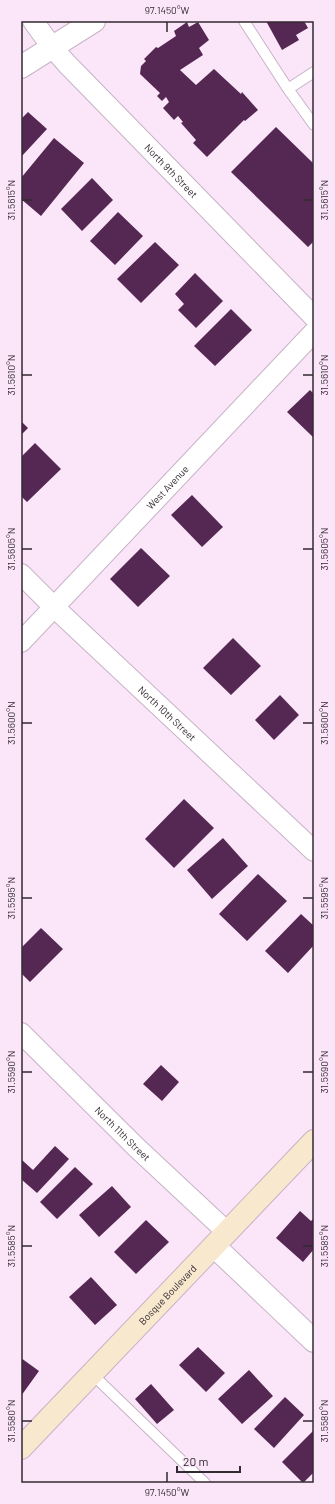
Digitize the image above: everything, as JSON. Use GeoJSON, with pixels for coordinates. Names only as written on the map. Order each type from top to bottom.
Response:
{"type":"FeatureCollection","features":[{"type":"Feature","properties":{"kind":"main road","name":"Bosque Boulevard"},"geometry":{"type":"LineString","coordinates":[[21,1448],[314,1141]]}},
{"type":"Feature","properties":{"kind":"street","name":"North 9th Street"},"geometry":{"type":"LineString","coordinates":[[33,21],[52,48],[312,311]]}},
{"type":"Feature","properties":{"kind":"street"},"geometry":{"type":"LineString","coordinates":[[21,67],[94,21]]}},
{"type":"Feature","properties":{"kind":"street","name":"West Avenue"},"geometry":{"type":"LineString","coordinates":[[21,642],[55,608],[314,332]]}},
{"type":"Feature","properties":{"kind":"street","name":"North 10th Street"},"geometry":{"type":"LineString","coordinates":[[21,574],[55,608],[314,851]]}},
{"type":"Feature","properties":{"kind":"street","name":"North 11th Street"},"geometry":{"type":"LineString","coordinates":[[21,1033],[136,1147],[314,1341]]}},
{"type":"Feature","properties":{"kind":"lane"},"geometry":{"type":"LineString","coordinates":[[244,21],[288,89],[314,125]]}},
{"type":"Feature","properties":{"kind":"lane"},"geometry":{"type":"LineString","coordinates":[[288,89],[314,72]]}},
{"type":"Feature","properties":{"kind":"lane"},"geometry":{"type":"LineString","coordinates":[[92,1374],[204,1483]]}},
{"type":"Feature","properties":{"kind":"building"},"geometry":{"type":"Polygon","coordinates":[[[266,21],[304,21],[308,28],[296,35],[299,40],[282,50],[266,21]]]}},
{"type":"Feature","properties":{"kind":"building"},"geometry":{"type":"Polygon","coordinates":[[[187,22],[189,27],[198,22],[209,40],[199,48],[203,55],[180,70],[196,85],[214,69],[241,94],[242,92],[258,110],[245,121],[244,120],[207,157],[193,143],[196,140],[181,123],[183,122],[178,116],[174,120],[163,108],[169,102],[166,97],[162,101],[157,96],[160,93],[140,74],[141,66],[146,61],[144,59],[156,47],[158,48],[176,36],[174,31],[187,22]]]}},
{"type":"Feature","properties":{"kind":"building"},"geometry":{"type":"Polygon","coordinates":[[[28,112],[47,129],[21,157],[21,119],[28,112]]]}},
{"type":"Feature","properties":{"kind":"building"},"geometry":{"type":"Polygon","coordinates":[[[276,127],[314,164],[314,241],[308,247],[231,172],[276,127]]]}},
{"type":"Feature","properties":{"kind":"building"},"geometry":{"type":"Polygon","coordinates":[[[54,138],[84,163],[41,216],[21,199],[21,178],[54,138]]]}},
{"type":"Feature","properties":{"kind":"building"},"geometry":{"type":"Polygon","coordinates":[[[92,178],[113,200],[82,231],[61,209],[92,178]]]}},
{"type":"Feature","properties":{"kind":"building"},"geometry":{"type":"Polygon","coordinates":[[[118,212],[143,236],[115,265],[90,241],[118,212]]]}},
{"type":"Feature","properties":{"kind":"building"},"geometry":{"type":"Polygon","coordinates":[[[155,242],[179,265],[141,303],[117,279],[155,242]]]}},
{"type":"Feature","properties":{"kind":"building"},"geometry":{"type":"Polygon","coordinates":[[[195,273],[223,301],[196,328],[178,310],[184,304],[175,294],[195,273]]]}},
{"type":"Feature","properties":{"kind":"building"},"geometry":{"type":"Polygon","coordinates":[[[231,309],[252,330],[215,366],[194,346],[231,309]]]}},
{"type":"Feature","properties":{"kind":"building"},"geometry":{"type":"Polygon","coordinates":[[[310,390],[314,394],[314,438],[287,412],[310,390]]]}},
{"type":"Feature","properties":{"kind":"building"},"geometry":{"type":"Polygon","coordinates":[[[21,421],[28,428],[21,435],[21,421]]]}},
{"type":"Feature","properties":{"kind":"building"},"geometry":{"type":"Polygon","coordinates":[[[35,443],[61,469],[27,502],[21,496],[21,457],[35,443]]]}},
{"type":"Feature","properties":{"kind":"building"},"geometry":{"type":"Polygon","coordinates":[[[192,495],[223,527],[202,547],[171,515],[192,495]]]}},
{"type":"Feature","properties":{"kind":"building"},"geometry":{"type":"Polygon","coordinates":[[[141,548],[170,576],[138,607],[110,579],[141,548]]]}},
{"type":"Feature","properties":{"kind":"building"},"geometry":{"type":"Polygon","coordinates":[[[233,638],[261,666],[231,695],[203,668],[233,638]]]}},
{"type":"Feature","properties":{"kind":"building"},"geometry":{"type":"Polygon","coordinates":[[[280,695],[299,715],[274,740],[255,720],[280,695]]]}},
{"type":"Feature","properties":{"kind":"building"},"geometry":{"type":"Polygon","coordinates":[[[184,799],[214,828],[174,868],[145,839],[184,799]]]}},
{"type":"Feature","properties":{"kind":"building"},"geometry":{"type":"Polygon","coordinates":[[[223,838],[248,866],[212,899],[187,870],[223,838]]]}},
{"type":"Feature","properties":{"kind":"building"},"geometry":{"type":"Polygon","coordinates":[[[258,874],[287,901],[247,941],[219,914],[258,874]]]}},
{"type":"Feature","properties":{"kind":"building"},"geometry":{"type":"Polygon","coordinates":[[[301,914],[314,926],[314,945],[288,973],[265,951],[301,914]]]}},
{"type":"Feature","properties":{"kind":"building"},"geometry":{"type":"Polygon","coordinates":[[[41,928],[63,949],[30,982],[21,973],[21,948],[41,928]]]}},
{"type":"Feature","properties":{"kind":"building"},"geometry":{"type":"Polygon","coordinates":[[[161,1065],[179,1082],[162,1101],[143,1084],[161,1065]]]}},
{"type":"Feature","properties":{"kind":"building"},"geometry":{"type":"Polygon","coordinates":[[[55,1146],[69,1159],[37,1193],[21,1179],[21,1161],[22,1160],[33,1170],[55,1146]]]}},
{"type":"Feature","properties":{"kind":"building"},"geometry":{"type":"Polygon","coordinates":[[[75,1167],[93,1184],[57,1219],[40,1202],[75,1167]]]}},
{"type":"Feature","properties":{"kind":"building"},"geometry":{"type":"Polygon","coordinates":[[[112,1186],[131,1207],[99,1237],[79,1215],[112,1186]]]}},
{"type":"Feature","properties":{"kind":"building"},"geometry":{"type":"Polygon","coordinates":[[[300,1211],[311,1221],[314,1218],[314,1249],[303,1262],[276,1238],[300,1211]]]}},
{"type":"Feature","properties":{"kind":"building"},"geometry":{"type":"Polygon","coordinates":[[[146,1220],[169,1242],[136,1274],[114,1252],[146,1220]]]}},
{"type":"Feature","properties":{"kind":"building"},"geometry":{"type":"Polygon","coordinates":[[[91,1277],[117,1305],[95,1325],[69,1297],[91,1277]]]}},
{"type":"Feature","properties":{"kind":"building"},"geometry":{"type":"Polygon","coordinates":[[[198,1347],[225,1373],[206,1392],[179,1365],[198,1347]]]}},
{"type":"Feature","properties":{"kind":"building"},"geometry":{"type":"Polygon","coordinates":[[[21,1358],[39,1371],[21,1396],[21,1358]]]}},
{"type":"Feature","properties":{"kind":"building"},"geometry":{"type":"Polygon","coordinates":[[[249,1370],[273,1396],[242,1424],[218,1399],[249,1370]]]}},
{"type":"Feature","properties":{"kind":"building"},"geometry":{"type":"Polygon","coordinates":[[[151,1384],[174,1410],[157,1424],[135,1399],[151,1384]]]}},
{"type":"Feature","properties":{"kind":"building"},"geometry":{"type":"Polygon","coordinates":[[[285,1397],[304,1415],[274,1448],[254,1429],[285,1397]]]}},
{"type":"Feature","properties":{"kind":"building"},"geometry":{"type":"Polygon","coordinates":[[[314,1430],[314,1472],[303,1483],[282,1462],[314,1430]]]}}]}
